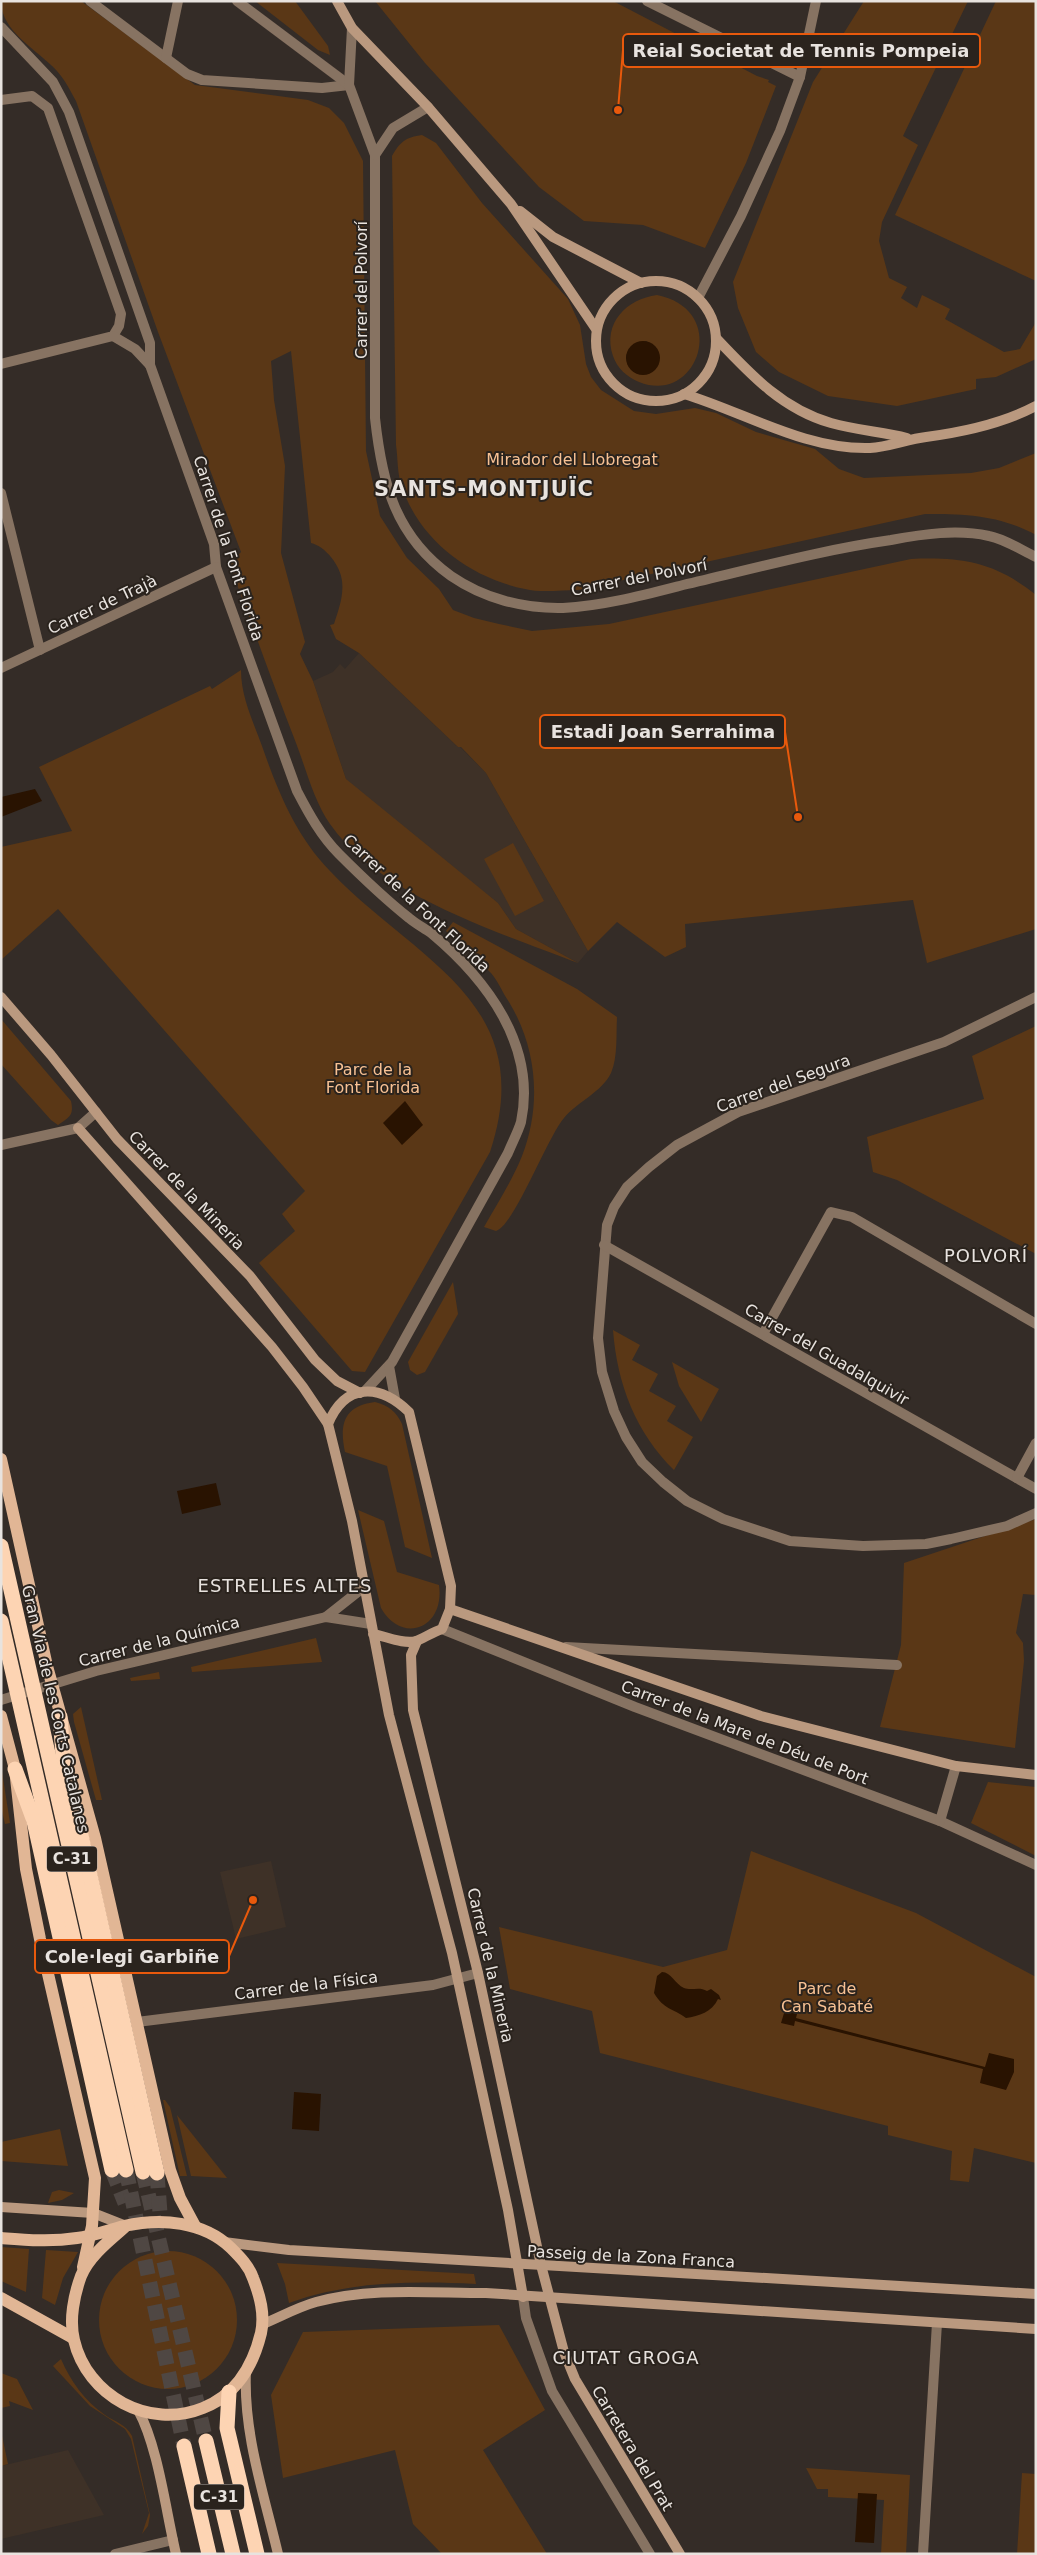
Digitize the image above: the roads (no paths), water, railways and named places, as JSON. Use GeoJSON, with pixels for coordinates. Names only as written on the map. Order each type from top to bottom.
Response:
{"type":"FeatureCollection","features":[{"type":"Feature","properties":{"kind":"highway","name":"Gran Via de les Corts Catalanes"},"geometry":{"type":"LineString","coordinates":[[1,1546],[150,2172],[62,1755],[60,1717]]}},
{"type":"Feature","properties":{"kind":"highway","name":"Gran Via de les Corts Catalanes"},"geometry":{"type":"LineString","coordinates":[[1,1621],[119,2170],[34,1821],[14,1769]]}},
{"type":"Feature","properties":{"kind":"highway"},"geometry":{"type":"LineString","coordinates":[[229,2392],[228,2428],[257,2554]]}},
{"type":"Feature","properties":{"kind":"highway","name":"C-31"},"geometry":{"type":"LineString","coordinates":[[206,2440],[233,2554]]}},
{"type":"Feature","properties":{"kind":"highway","name":"C-31"},"geometry":{"type":"LineString","coordinates":[[184,2446],[208,2554]]}},
{"type":"Feature","properties":{"kind":"main road"},"geometry":{"type":"LineString","coordinates":[[2,1457],[48,1685],[60,1717],[95,1838],[170,2170],[180,2198],[195,2226]]}},
{"type":"Feature","properties":{"kind":"main road"},"geometry":{"type":"LineString","coordinates":[[1,1716],[14,1769],[26,1869],[95,2178],[90,2236],[73,2309],[74,2338],[83,2366],[100,2388],[123,2404],[153,2414],[186,2413],[203,2408],[229,2392],[255,2356],[263,2324],[261,2300],[251,2270],[224,2242],[195,2226],[176,2223],[126,2226],[90,2236],[52,2242],[1,2238]]}},
{"type":"Feature","properties":{"kind":"main road"},"geometry":{"type":"LineString","coordinates":[[82,2275],[103,2246],[126,2226]]}},
{"type":"Feature","properties":{"kind":"main road"},"geometry":{"type":"LineString","coordinates":[[1,2298],[74,2338]]}},
{"type":"Feature","properties":{"kind":"street"},"geometry":{"type":"LineString","coordinates":[[90,1],[187,74],[202,80],[322,88],[350,85]]}},
{"type":"Feature","properties":{"kind":"street"},"geometry":{"type":"LineString","coordinates":[[166,58],[178,1]]}},
{"type":"Feature","properties":{"kind":"street"},"geometry":{"type":"LineString","coordinates":[[237,1],[350,85]]}},
{"type":"Feature","properties":{"kind":"street"},"geometry":{"type":"LineString","coordinates":[[337,1],[352,28],[428,107],[511,204],[596,330]]}},
{"type":"Feature","properties":{"kind":"street"},"geometry":{"type":"LineString","coordinates":[[646,1],[800,77]]}},
{"type":"Feature","properties":{"kind":"street"},"geometry":{"type":"LineString","coordinates":[[698,298],[745,208],[780,131],[800,77],[816,1]]}},
{"type":"Feature","properties":{"kind":"street","name":"Carrer de la Font Florida"},"geometry":{"type":"LineString","coordinates":[[1,27],[42,68],[62,97],[150,343],[150,365],[214,544],[216,567],[297,791],[313,822],[338,853],[409,919],[430,933],[464,963],[490,992],[505,1017],[523,1071],[521,1122],[508,1153],[390,1366],[383,1370],[363,1391]]}},
{"type":"Feature","properties":{"kind":"street","name":"Carrer del Polvorí"},"geometry":{"type":"LineString","coordinates":[[352,28],[350,85],[375,155],[375,418],[379,454],[390,495],[407,533],[434,564],[466,586],[504,601],[562,608],[599,604],[856,545],[937,532],[990,536],[1036,557]]}},
{"type":"Feature","properties":{"kind":"street"},"geometry":{"type":"LineString","coordinates":[[1,100],[32,96],[48,108],[121,314],[119,326],[113,336],[1,364]]}},
{"type":"Feature","properties":{"kind":"street"},"geometry":{"type":"LineString","coordinates":[[375,155],[397,124],[428,107]]}},
{"type":"Feature","properties":{"kind":"street"},"geometry":{"type":"LineString","coordinates":[[511,204],[553,238],[641,282]]}},
{"type":"Feature","properties":{"kind":"street"},"geometry":{"type":"LineString","coordinates":[[661,281],[681,286],[698,298],[713,323],[716,338],[714,355],[708,371],[698,384],[684,394],[665,401],[646,401],[628,395],[612,383],[601,368],[596,349],[596,330],[602,314],[612,300],[625,289],[641,282],[661,281]]}},
{"type":"Feature","properties":{"kind":"street","name":"Carrer de la Font Florida"},"geometry":{"type":"LineString","coordinates":[[113,336],[135,348],[150,365]]}},
{"type":"Feature","properties":{"kind":"street"},"geometry":{"type":"LineString","coordinates":[[716,338],[765,388],[799,410],[830,423],[910,439]]}},
{"type":"Feature","properties":{"kind":"street"},"geometry":{"type":"LineString","coordinates":[[684,394],[721,406],[767,426],[830,444],[870,448],[978,427],[1025,412],[1036,406]]}},
{"type":"Feature","properties":{"kind":"street"},"geometry":{"type":"LineString","coordinates":[[1025,412],[1036,413]]}},
{"type":"Feature","properties":{"kind":"street"},"geometry":{"type":"LineString","coordinates":[[1,493],[40,650]]}},
{"type":"Feature","properties":{"kind":"street","name":"Carrer de Trajà"},"geometry":{"type":"LineString","coordinates":[[1,668],[216,567]]}},
{"type":"Feature","properties":{"kind":"street","name":"Carrer del Segura"},"geometry":{"type":"LineString","coordinates":[[1036,997],[944,1042],[738,1112],[678,1145],[627,1187],[614,1207],[607,1225],[604,1245],[598,1338],[602,1372],[614,1411],[626,1437],[642,1462],[687,1501],[722,1519],[790,1541],[863,1546],[937,1542],[1007,1526],[1036,1513]]}},
{"type":"Feature","properties":{"kind":"street","name":"Carrer de la Mineria"},"geometry":{"type":"LineString","coordinates":[[1,998],[117,1139],[250,1276],[316,1360],[337,1381],[363,1391],[396,1399]]}},
{"type":"Feature","properties":{"kind":"street"},"geometry":{"type":"LineString","coordinates":[[1,1145],[78,1128],[96,1112]]}},
{"type":"Feature","properties":{"kind":"street"},"geometry":{"type":"LineString","coordinates":[[78,1128],[272,1347],[304,1387],[328,1424],[352,1521],[389,1715],[457,1980],[508,2210],[526,2318],[552,2391],[650,2554]]}},
{"type":"Feature","properties":{"kind":"street"},"geometry":{"type":"LineString","coordinates":[[763,1334],[831,1212],[852,1217],[1036,1324]]}},
{"type":"Feature","properties":{"kind":"street","name":"Carrer del Guadalquivir"},"geometry":{"type":"LineString","coordinates":[[604,1245],[1036,1489]]}},
{"type":"Feature","properties":{"kind":"street"},"geometry":{"type":"LineString","coordinates":[[372,1629],[402,1641],[416,1641],[425,1635],[442,1629],[450,1609],[450,1580],[421,1471],[409,1412],[396,1399],[390,1366]]}},
{"type":"Feature","properties":{"kind":"street"},"geometry":{"type":"LineString","coordinates":[[328,1424],[337,1407],[348,1397],[363,1391]]}},
{"type":"Feature","properties":{"kind":"street"},"geometry":{"type":"LineString","coordinates":[[1017,1478],[1036,1443]]}},
{"type":"Feature","properties":{"kind":"street","name":"Carrer de la Química"},"geometry":{"type":"LineString","coordinates":[[5,1699],[96,1671],[326,1617],[364,1587]]}},
{"type":"Feature","properties":{"kind":"street","name":"Carrer de la Mare de Déu de Port"},"geometry":{"type":"LineString","coordinates":[[450,1609],[761,1716],[956,1766],[1036,1775]]}},
{"type":"Feature","properties":{"kind":"street","name":"Carrer de la Química"},"geometry":{"type":"LineString","coordinates":[[326,1617],[372,1629]]}},
{"type":"Feature","properties":{"kind":"street","name":"Carrer de la Mare de Déu de Port"},"geometry":{"type":"LineString","coordinates":[[442,1629],[635,1707],[940,1821],[1036,1865]]}},
{"type":"Feature","properties":{"kind":"street","name":"Carrer de la Mineria"},"geometry":{"type":"LineString","coordinates":[[416,1641],[411,1654],[413,1710],[478,1973],[541,2264],[550,2297]]}},
{"type":"Feature","properties":{"kind":"street","name":"Carrer de la Mare de Déu de Port"},"geometry":{"type":"LineString","coordinates":[[562,1647],[897,1664]]}},
{"type":"Feature","properties":{"kind":"street"},"geometry":{"type":"LineString","coordinates":[[940,1821],[956,1766]]}},
{"type":"Feature","properties":{"kind":"street","name":"Carrer de la Física"},"geometry":{"type":"LineString","coordinates":[[137,2022],[433,1985],[478,1973]]}},
{"type":"Feature","properties":{"kind":"street"},"geometry":{"type":"LineString","coordinates":[[1,2207],[93,2213],[126,2226]]}},
{"type":"Feature","properties":{"kind":"street","name":"Passeig de la Zona Franca"},"geometry":{"type":"LineString","coordinates":[[224,2242],[290,2250],[1036,2294]]}},
{"type":"Feature","properties":{"kind":"street"},"geometry":{"type":"LineString","coordinates":[[263,2324],[315,2302],[363,2294],[486,2293],[1036,2329]]}},
{"type":"Feature","properties":{"kind":"street","name":"Carretera del Prat"},"geometry":{"type":"LineString","coordinates":[[550,2297],[564,2352],[575,2379],[680,2554]]}},
{"type":"Feature","properties":{"kind":"street"},"geometry":{"type":"LineString","coordinates":[[923,2554],[937,2323]]}},
{"type":"Feature","properties":{"kind":"street"},"geometry":{"type":"LineString","coordinates":[[246,2371],[245,2396],[250,2431],[278,2554]]}},
{"type":"Feature","properties":{"kind":"street"},"geometry":{"type":"LineString","coordinates":[[138,2410],[144,2421],[151,2444],[176,2554]]}},
{"type":"Feature","properties":{"kind":"street"},"geometry":{"type":"LineString","coordinates":[[115,2554],[173,2540]]}},
{"type":"Feature","properties":{"kind":"tunnel"},"geometry":{"type":"LineString","coordinates":[[112,2170],[125,2203]]}},
{"type":"Feature","properties":{"kind":"tunnel"},"geometry":{"type":"LineString","coordinates":[[126,2170],[184,2446]]}},
{"type":"Feature","properties":{"kind":"tunnel"},"geometry":{"type":"LineString","coordinates":[[143,2172],[206,2441]]}},
{"type":"Feature","properties":{"kind":"tunnel"},"geometry":{"type":"LineString","coordinates":[[157,2173],[160,2213]]}},
{"type":"Feature","properties":{"kind":"place","name":"Reial Societat de Tennis Pompeia"},"geometry":{"type":"Point","coordinates":[618,110]}},
{"type":"Feature","properties":{"kind":"place","name":"Estadi Joan Serrahima"},"geometry":{"type":"Point","coordinates":[798,817]}},
{"type":"Feature","properties":{"kind":"place","name":"Cole·legi Garbiñe"},"geometry":{"type":"Point","coordinates":[253,1900]}},
{"type":"Feature","properties":{"kind":"district","name":"SANTS-MONTJUÏC"},"geometry":{"type":"Point","coordinates":[484,489]}},
{"type":"Feature","properties":{"kind":"district","name":"POLVORÍ"},"geometry":{"type":"Point","coordinates":[986,1256]}},
{"type":"Feature","properties":{"kind":"district","name":"ESTRELLES ALTES"},"geometry":{"type":"Point","coordinates":[285,1586]}},
{"type":"Feature","properties":{"kind":"district","name":"CIUTAT GROGA"},"geometry":{"type":"Point","coordinates":[626,2358]}},
{"type":"Feature","properties":{"kind":"park label","name":"Mirador del Llobregat"},"geometry":{"type":"Point","coordinates":[572,459]}},
{"type":"Feature","properties":{"kind":"park label","name":"Parc de la Font Florida"},"geometry":{"type":"Point","coordinates":[373,1078]}},
{"type":"Feature","properties":{"kind":"park label","name":"Parc de Can Sabaté"},"geometry":{"type":"Point","coordinates":[827,1997]}}]}
